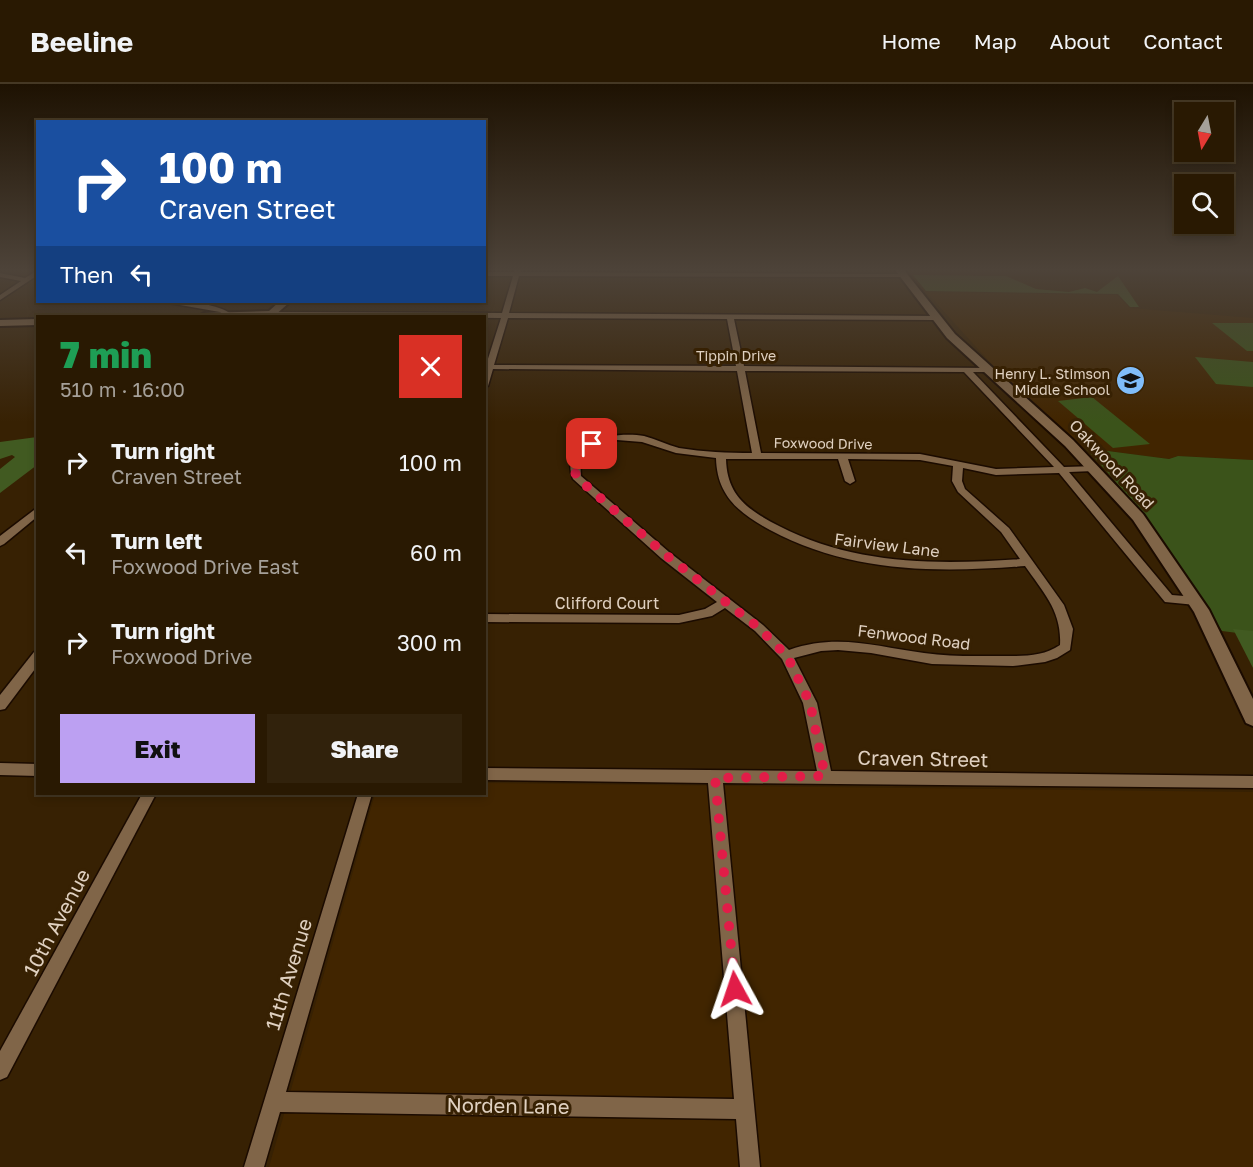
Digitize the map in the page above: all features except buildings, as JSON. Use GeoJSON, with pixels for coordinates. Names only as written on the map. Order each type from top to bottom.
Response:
{"type":"FeatureCollection","features":[{"type":"Feature","properties":{"kind":"main road","name":"Oakwood Road"},"geometry":{"type":"LineString","coordinates":[[938,321],[1094,468],[1153,535],[1196,601],[1223,650],[1253,718]]}},
{"type":"Feature","properties":{"kind":"main road"},"geometry":{"type":"LineString","coordinates":[[0,323],[36,322]]}},
{"type":"Feature","properties":{"kind":"street"},"geometry":{"type":"LineString","coordinates":[[487,367],[503,321]]}},
{"type":"Feature","properties":{"kind":"street"},"geometry":{"type":"LineString","coordinates":[[731,321],[757,455]]}},
{"type":"Feature","properties":{"kind":"street","name":"Tippin Drive"},"geometry":{"type":"LineString","coordinates":[[487,367],[988,370]]}},
{"type":"Feature","properties":{"kind":"street"},"geometry":{"type":"LineString","coordinates":[[966,370],[1063,471],[1169,599],[1196,601]]}},
{"type":"Feature","properties":{"kind":"street","name":"Foxwood Drive"},"geometry":{"type":"LineString","coordinates":[[726,602],[666,555],[576,477],[574,466],[584,449],[592,444],[617,437],[643,440],[676,450],[721,456],[920,457],[996,472],[1094,468]]}},
{"type":"Feature","properties":{"kind":"street","name":"Fairview Lane"},"geometry":{"type":"LineString","coordinates":[[721,456],[723,484],[729,495],[773,528],[799,543],[823,552],[848,558],[944,567],[1027,562]]}},
{"type":"Feature","properties":{"kind":"street"},"geometry":{"type":"LineString","coordinates":[[842,457],[850,481]]}},
{"type":"Feature","properties":{"kind":"street","name":"Fenwood Road"},"geometry":{"type":"LineString","coordinates":[[787,656],[806,647],[834,644],[865,646],[950,661],[1022,661],[1058,654],[1066,647],[1067,629],[1060,608],[1005,530],[961,490],[957,480],[958,464]]}},
{"type":"Feature","properties":{"kind":"street"},"geometry":{"type":"LineString","coordinates":[[0,542],[36,512]]}},
{"type":"Feature","properties":{"kind":"street"},"geometry":{"type":"LineString","coordinates":[[726,602],[759,628],[787,656],[810,703],[825,776]]}},
{"type":"Feature","properties":{"kind":"street","name":"Clifford Court"},"geometry":{"type":"LineString","coordinates":[[486,618],[679,619],[708,613],[726,602]]}},
{"type":"Feature","properties":{"kind":"street"},"geometry":{"type":"LineString","coordinates":[[0,705],[36,658]]}},
{"type":"Feature","properties":{"kind":"street"},"geometry":{"type":"LineString","coordinates":[[0,769],[36,770]]}},
{"type":"Feature","properties":{"kind":"street","name":"Craven Street"},"geometry":{"type":"LineString","coordinates":[[486,774],[1253,782]]}},
{"type":"Feature","properties":{"kind":"street"},"geometry":{"type":"LineString","coordinates":[[715,778],[750,1167]]}},
{"type":"Feature","properties":{"kind":"street","name":"10th Avenue"},"geometry":{"type":"LineString","coordinates":[[0,1070],[148,795]]}},
{"type":"Feature","properties":{"kind":"street","name":"11th Avenue"},"geometry":{"type":"LineString","coordinates":[[254,1167],[365,795]]}},
{"type":"Feature","properties":{"kind":"street","name":"Norden Lane"},"geometry":{"type":"LineString","coordinates":[[273,1102],[744,1109]]}},
{"type":"Feature","properties":{"kind":"shaded area","name":"Henry L. Stimson Middle School"},"geometry":{"type":"Polygon","coordinates":[[[952,321],[1253,321],[1253,460],[1178,456],[1169,459],[1085,448],[997,370],[952,321]]]}},
{"type":"Feature","properties":{"kind":"shaded area"},"geometry":{"type":"Polygon","coordinates":[[[486,783],[1253,792],[1253,1167],[269,1167],[375,795],[486,795],[486,783]]]}},
{"type":"Feature","properties":{"kind":"green space"},"geometry":{"type":"Polygon","coordinates":[[[1212,323],[1253,323],[1253,351],[1247,351],[1212,323]]]}},
{"type":"Feature","properties":{"kind":"green space"},"geometry":{"type":"Polygon","coordinates":[[[1195,357],[1253,362],[1253,387],[1216,384],[1195,357]]]}},
{"type":"Feature","properties":{"kind":"green space"},"geometry":{"type":"Polygon","coordinates":[[[1092,397],[1150,444],[1113,448],[1058,401],[1092,397]]]}},
{"type":"Feature","properties":{"kind":"green space"},"geometry":{"type":"Polygon","coordinates":[[[36,437],[36,466],[0,493],[0,469],[15,457],[12,455],[0,459],[0,442],[36,437]]]}},
{"type":"Feature","properties":{"kind":"green space"},"geometry":{"type":"Polygon","coordinates":[[[1085,448],[1169,459],[1178,456],[1253,460],[1253,635],[1222,631],[1142,514],[1085,448]]]}},
{"type":"Feature","properties":{"kind":"green space"},"geometry":{"type":"Polygon","coordinates":[[[1233,629],[1253,631],[1253,668],[1233,629]]]}},
{"type":"Feature","properties":{"kind":"place","name":"Henry L. Stimson Middle School"},"geometry":{"type":"Point","coordinates":[1131,381]}},
{"type":"Feature","properties":{"kind":"route"},"geometry":{"type":"LineString","coordinates":[[592,444],[578,456],[574,466],[576,477],[666,555],[759,628],[787,656],[802,681],[810,703],[825,776],[715,778],[735,989]]}}]}
